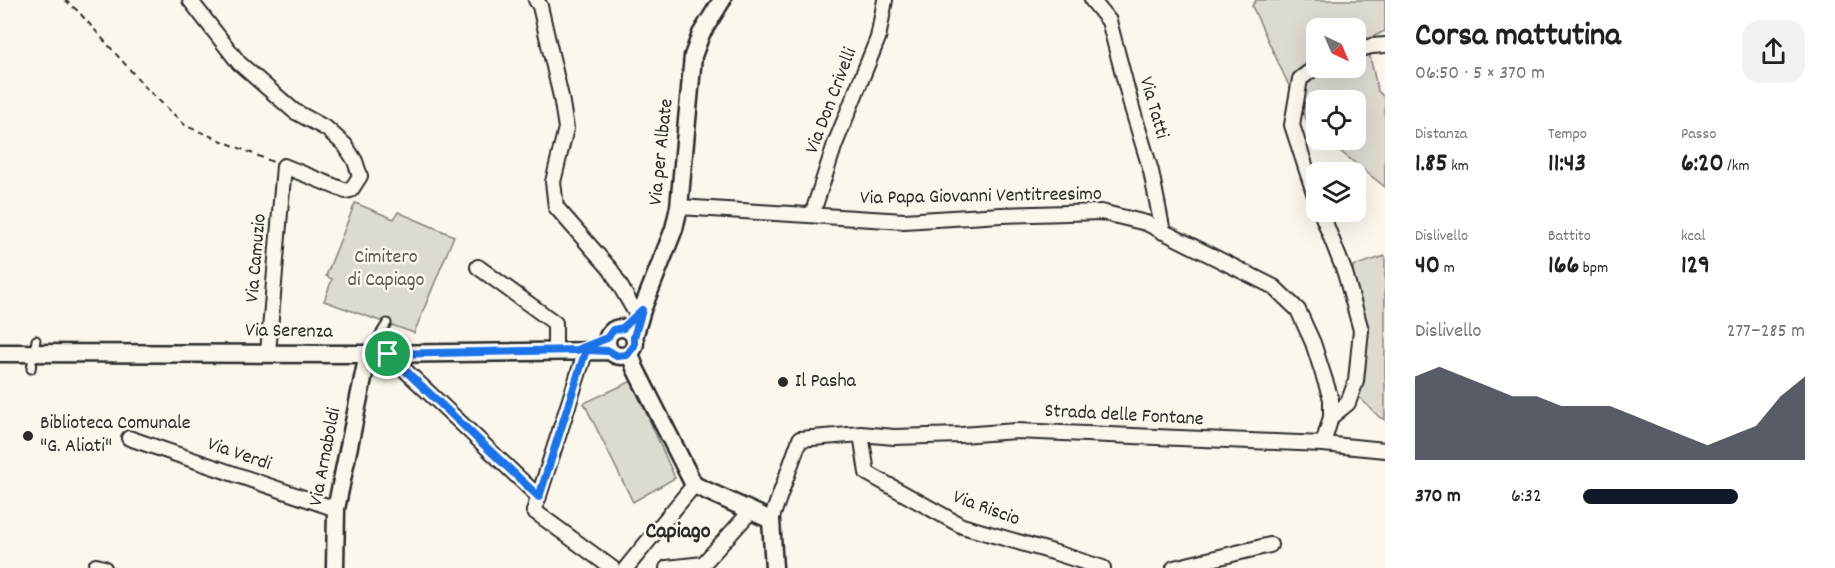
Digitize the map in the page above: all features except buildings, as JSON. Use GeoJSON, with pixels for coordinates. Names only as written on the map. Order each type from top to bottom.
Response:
{"type":"FeatureCollection","features":[{"type":"Feature","properties":{"kind":"street"},"geometry":{"type":"LineString","coordinates":[[190,0],[239,63],[294,111],[327,129],[345,145],[355,161],[360,176],[351,190],[346,191],[284,166]]}},
{"type":"Feature","properties":{"kind":"street"},"geometry":{"type":"LineString","coordinates":[[536,0],[540,6],[566,128],[553,182],[556,207],[611,270],[640,313]]}},
{"type":"Feature","properties":{"kind":"street","name":"Via per Albate"},"geometry":{"type":"LineString","coordinates":[[629,339],[674,229],[679,207],[693,56],[701,34],[722,0]]}},
{"type":"Feature","properties":{"kind":"street","name":"Via Don Crivelli"},"geometry":{"type":"LineString","coordinates":[[812,215],[835,144],[878,38],[885,0]]}},
{"type":"Feature","properties":{"kind":"street","name":"Via Tatti"},"geometry":{"type":"LineString","coordinates":[[1092,0],[1109,21],[1151,171],[1163,232]]}},
{"type":"Feature","properties":{"kind":"street"},"geometry":{"type":"LineString","coordinates":[[1366,48],[1385,45]]}},
{"type":"Feature","properties":{"kind":"street"},"geometry":{"type":"LineString","coordinates":[[1306,74],[1300,79],[1292,125],[1306,168]]}},
{"type":"Feature","properties":{"kind":"street","name":"Via Camuzio"},"geometry":{"type":"LineString","coordinates":[[268,353],[284,166]]}},
{"type":"Feature","properties":{"kind":"street","name":"Via Papa Giovanni Ventitreesimo"},"geometry":{"type":"LineString","coordinates":[[679,207],[904,221],[1101,212],[1146,223],[1274,287],[1298,310],[1331,399],[1331,417],[1323,444]]}},
{"type":"Feature","properties":{"kind":"street"},"geometry":{"type":"LineString","coordinates":[[1325,222],[1344,273],[1361,330],[1356,381],[1348,403],[1331,417]]}},
{"type":"Feature","properties":{"kind":"street"},"geometry":{"type":"LineString","coordinates":[[478,267],[555,323],[555,351]]}},
{"type":"Feature","properties":{"kind":"street","name":"Via Serenza"},"geometry":{"type":"LineString","coordinates":[[0,353],[388,354],[555,351],[581,350],[608,344],[613,330],[629,339]]}},
{"type":"Feature","properties":{"kind":"street"},"geometry":{"type":"LineString","coordinates":[[608,344],[617,356],[622,356],[629,339]]}},
{"type":"Feature","properties":{"kind":"street"},"geometry":{"type":"LineString","coordinates":[[629,339],[635,368],[694,485],[771,520],[774,568]]}},
{"type":"Feature","properties":{"kind":"street"},"geometry":{"type":"LineString","coordinates":[[581,350],[534,512],[612,568]]}},
{"type":"Feature","properties":{"kind":"street","name":"Via Arnaboldi"},"geometry":{"type":"LineString","coordinates":[[335,568],[336,509],[368,354]]}},
{"type":"Feature","properties":{"kind":"street"},"geometry":{"type":"LineString","coordinates":[[388,354],[539,497]]}},
{"type":"Feature","properties":{"kind":"street","name":"Strada delle Fontane"},"geometry":{"type":"LineString","coordinates":[[771,520],[800,439],[861,434],[894,437],[1016,431],[1323,444],[1385,450]]}},
{"type":"Feature","properties":{"kind":"street","name":"Via Riscio"},"geometry":{"type":"LineString","coordinates":[[861,434],[867,473],[962,526],[1103,568]]}},
{"type":"Feature","properties":{"kind":"street","name":"Via Verdi"},"geometry":{"type":"LineString","coordinates":[[129,438],[336,509]]}},
{"type":"Feature","properties":{"kind":"street"},"geometry":{"type":"LineString","coordinates":[[626,568],[694,485]]}},
{"type":"Feature","properties":{"kind":"street"},"geometry":{"type":"LineString","coordinates":[[667,568],[703,564],[751,511]]}},
{"type":"Feature","properties":{"kind":"street"},"geometry":{"type":"LineString","coordinates":[[1174,568],[1270,545]]}},
{"type":"Feature","properties":{"kind":"lane"},"geometry":{"type":"LineString","coordinates":[[368,354],[387,323]]}},
{"type":"Feature","properties":{"kind":"path"},"geometry":{"type":"LineString","coordinates":[[65,0],[78,11],[147,89],[186,126],[284,166]]}},
{"type":"Feature","properties":{"kind":"green space"},"geometry":{"type":"Polygon","coordinates":[[[1256,0],[1385,0],[1385,31],[1366,40],[1378,91],[1385,98],[1385,187],[1366,172],[1366,162],[1354,162],[1339,150],[1366,150],[1366,90],[1306,90],[1306,119],[1252,6],[1256,0]]]}},
{"type":"Feature","properties":{"kind":"green space","name":"Cimitero di Capiago"},"geometry":{"type":"Polygon","coordinates":[[[355,203],[394,219],[398,212],[454,236],[414,333],[324,301],[332,279],[326,276],[355,203]]]}},
{"type":"Feature","properties":{"kind":"green space"},"geometry":{"type":"Polygon","coordinates":[[[1385,256],[1385,420],[1355,393],[1353,266],[1385,256]]]}},
{"type":"Feature","properties":{"kind":"green space"},"geometry":{"type":"Polygon","coordinates":[[[632,381],[675,478],[633,502],[584,403],[632,381]]]}},
{"type":"Feature","properties":{"kind":"place","name":"Il Pasha"},"geometry":{"type":"Point","coordinates":[783,382]}},
{"type":"Feature","properties":{"kind":"place","name":"Biblioteca Comunale \"G. Aliati\""},"geometry":{"type":"Point","coordinates":[28,436]}},
{"type":"Feature","properties":{"kind":"district","name":"Capiago"},"geometry":{"type":"Point","coordinates":[678,532]}},
{"type":"Feature","properties":{"kind":"route"},"geometry":{"type":"LineString","coordinates":[[642,310],[633,349],[627,355],[617,356],[609,351],[586,350],[539,497],[388,354],[577,350],[607,338],[609,333],[623,328],[642,310]]}}]}
